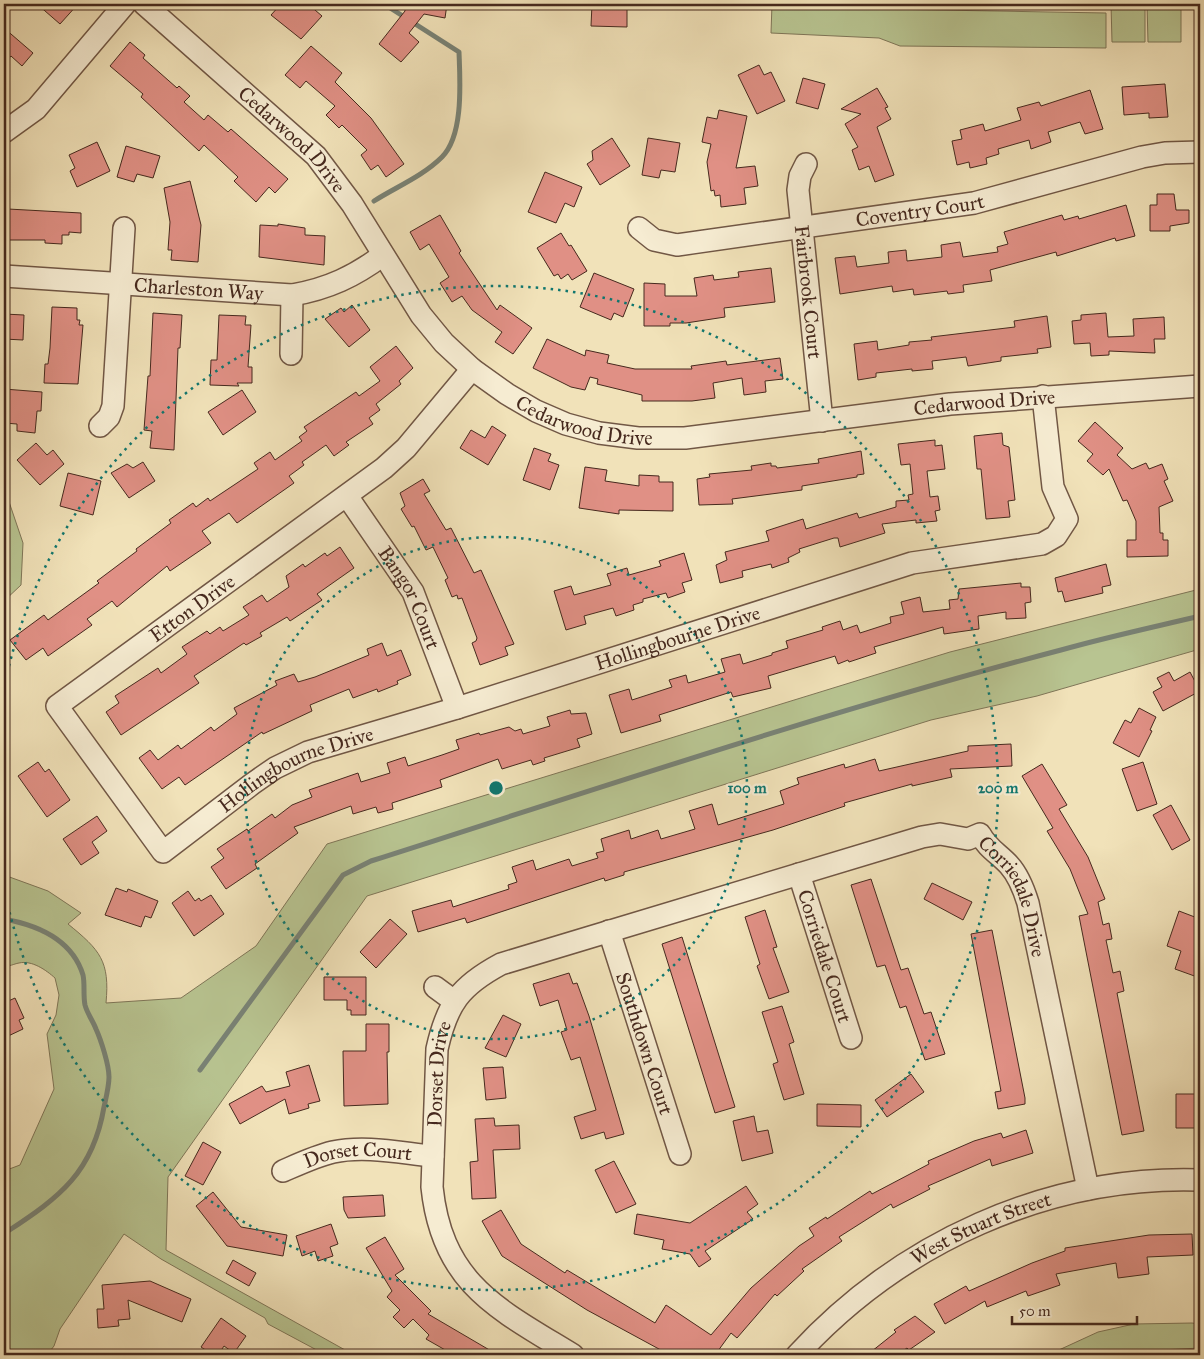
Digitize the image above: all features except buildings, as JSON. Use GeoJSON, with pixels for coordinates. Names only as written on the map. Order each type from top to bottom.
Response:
{"type":"FeatureCollection","features":[{"type":"Feature","properties":{"kind":"street"},"geometry":{"type":"LineString","coordinates":[[4,132],[36,109],[125,4]]}},
{"type":"Feature","properties":{"kind":"street","name":"Cedarwood Drive"},"geometry":{"type":"LineString","coordinates":[[144,4],[316,156],[352,204],[421,315],[444,343],[472,369],[507,394],[566,424],[628,437],[685,438],[950,404],[1200,386]]}},
{"type":"Feature","properties":{"kind":"street","name":"Coventry Court"},"geometry":{"type":"LineString","coordinates":[[638,228],[654,240],[677,245],[974,203],[1142,157],[1165,153],[1200,152]]}},
{"type":"Feature","properties":{"kind":"street","name":"Fairbrook Court"},"geometry":{"type":"LineString","coordinates":[[806,164],[800,176],[798,190],[822,421]]}},
{"type":"Feature","properties":{"kind":"street"},"geometry":{"type":"LineString","coordinates":[[100,426],[109,418],[113,406],[124,228]]}},
{"type":"Feature","properties":{"kind":"street","name":"Charleston Way"},"geometry":{"type":"LineString","coordinates":[[4,276],[292,295],[324,288],[343,281],[384,256]]}},
{"type":"Feature","properties":{"kind":"street"},"geometry":{"type":"LineString","coordinates":[[291,354],[292,295]]}},
{"type":"Feature","properties":{"kind":"street","name":"Etton Drive"},"geometry":{"type":"LineString","coordinates":[[182,838],[163,852],[57,706],[384,468],[406,448],[472,369]]}},
{"type":"Feature","properties":{"kind":"street","name":"Hollingbourne Drive"},"geometry":{"type":"LineString","coordinates":[[182,838],[275,768],[308,752],[457,708],[912,563],[1042,544],[1056,536],[1067,519],[1053,487],[1043,396]]}},
{"type":"Feature","properties":{"kind":"street","name":"Bangor Court"},"geometry":{"type":"LineString","coordinates":[[347,496],[414,592],[457,708]]}},
{"type":"Feature","properties":{"kind":"street","name":"Corriedale Drive"},"geometry":{"type":"LineString","coordinates":[[702,903],[922,837],[940,834],[968,839],[980,834],[986,845],[1009,865],[1020,880],[1028,903],[1088,1189]]}},
{"type":"Feature","properties":{"kind":"street","name":"Corriedale Court"},"geometry":{"type":"LineString","coordinates":[[799,874],[852,1038]]}},
{"type":"Feature","properties":{"kind":"street","name":"Dorset Drive"},"geometry":{"type":"LineString","coordinates":[[574,1355],[489,1301],[462,1273],[448,1250],[434,1208],[432,1187],[437,1049],[442,1028],[454,1001],[482,974],[501,964],[702,903]]}},
{"type":"Feature","properties":{"kind":"street","name":"Southdown Court"},"geometry":{"type":"LineString","coordinates":[[609,931],[680,1154]]}},
{"type":"Feature","properties":{"kind":"street"},"geometry":{"type":"LineString","coordinates":[[435,987],[454,1001]]}},
{"type":"Feature","properties":{"kind":"street","name":"Dorset Court"},"geometry":{"type":"LineString","coordinates":[[283,1171],[316,1157],[350,1150],[433,1156]]}},
{"type":"Feature","properties":{"kind":"street","name":"West Stuart Street"},"geometry":{"type":"LineString","coordinates":[[797,1355],[851,1302],[887,1275],[925,1250],[965,1229],[1007,1212],[1088,1189],[1153,1181],[1200,1180]]}},
{"type":"Feature","properties":{"kind":"green space"},"geometry":{"type":"Polygon","coordinates":[[[772,4],[880,4],[882,9],[1106,13],[1106,48],[900,46],[879,38],[771,33],[772,4]]]}},
{"type":"Feature","properties":{"kind":"green space"},"geometry":{"type":"Polygon","coordinates":[[[1111,4],[1145,4],[1145,42],[1112,42],[1111,4]]]}},
{"type":"Feature","properties":{"kind":"green space"},"geometry":{"type":"Polygon","coordinates":[[[1147,4],[1181,4],[1181,42],[1148,42],[1147,4]]]}},
{"type":"Feature","properties":{"kind":"green space"},"geometry":{"type":"Polygon","coordinates":[[[4,487],[23,543],[21,585],[4,601],[4,487]]]}},
{"type":"Feature","properties":{"kind":"green space"},"geometry":{"type":"Polygon","coordinates":[[[1200,589],[1200,649],[1037,696],[931,720],[367,896],[168,1177],[166,1250],[354,1355],[326,1355],[268,1324],[265,1318],[161,1259],[124,1234],[60,1329],[54,1346],[47,1355],[4,1355],[4,1171],[20,1165],[54,1089],[47,1034],[56,1015],[59,995],[55,978],[38,966],[24,962],[10,966],[4,965],[4,875],[48,891],[81,913],[68,924],[88,941],[100,957],[106,977],[106,1003],[181,998],[256,946],[327,844],[950,652],[1200,589]]]}},
{"type":"Feature","properties":{"kind":"green space"},"geometry":{"type":"Polygon","coordinates":[[[1134,1324],[1200,1324],[1200,1348],[1122,1352],[1114,1355],[1048,1355],[1098,1332],[1134,1324]]]}},
{"type":"Feature","properties":{"kind":"waterway"},"geometry":{"type":"LineString","coordinates":[[374,201],[418,176],[442,157],[454,135],[459,107],[459,52],[384,4]]}},
{"type":"Feature","properties":{"kind":"waterway"},"geometry":{"type":"LineString","coordinates":[[200,1070],[343,875],[371,861],[714,751],[887,698],[1078,645],[1200,616]]}},
{"type":"Feature","properties":{"kind":"waterway"},"geometry":{"type":"LineString","coordinates":[[4,919],[41,930],[62,943],[71,952],[83,975],[85,1005],[102,1046],[109,1077],[99,1130],[83,1166],[58,1194],[27,1219],[8,1231],[4,1238]]}}]}
